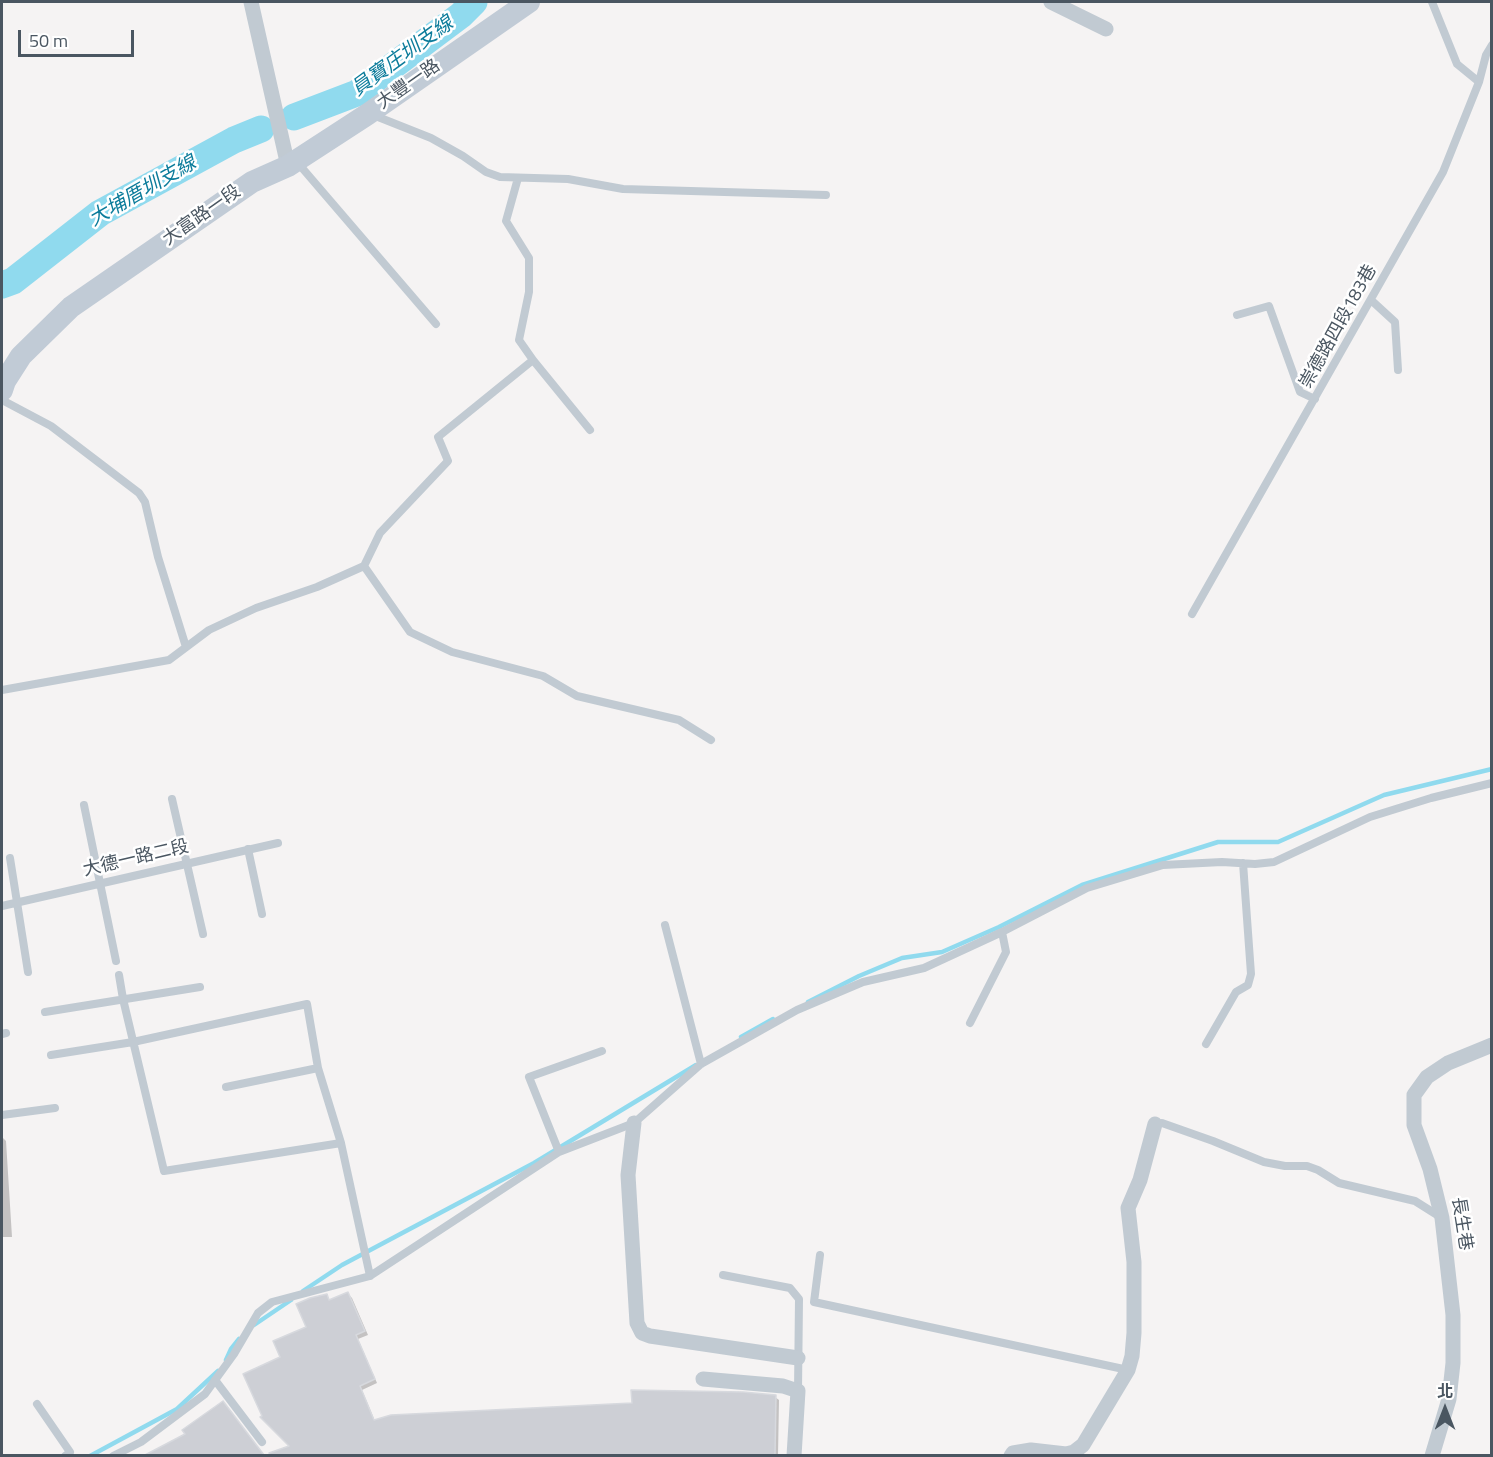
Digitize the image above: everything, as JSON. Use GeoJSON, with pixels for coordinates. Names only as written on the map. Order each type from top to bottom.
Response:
{"type":"FeatureCollection","features":[{"type":"Feature","properties":{"kind":"street"},"geometry":{"type":"LineString","coordinates":[[251,2],[292,164]]}},
{"type":"Feature","properties":{"kind":"street","name":"大豐一路"},"geometry":{"type":"LineString","coordinates":[[292,164],[529,2]]}},
{"type":"Feature","properties":{"kind":"street"},"geometry":{"type":"LineString","coordinates":[[1051,2],[1106,29]]}},
{"type":"Feature","properties":{"kind":"street","name":"大富路一段"},"geometry":{"type":"LineString","coordinates":[[2,390],[21,356],[71,307],[252,182],[292,164]]}},
{"type":"Feature","properties":{"kind":"street","name":"長生巷"},"geometry":{"type":"LineString","coordinates":[[1432,1455],[1449,1399],[1453,1315],[1442,1218],[1430,1169],[1414,1125],[1414,1095],[1427,1077],[1448,1063],[1491,1045]]}},
{"type":"Feature","properties":{"kind":"street"},"geometry":{"type":"LineString","coordinates":[[634,1123],[628,1175],[637,1323],[642,1333],[798,1358]]}},
{"type":"Feature","properties":{"kind":"street"},"geometry":{"type":"LineString","coordinates":[[1011,1455],[1031,1450],[1066,1454],[1074,1452],[1083,1445],[1128,1370],[1134,1333],[1134,1262],[1128,1208],[1140,1180],[1158,1123]]}},
{"type":"Feature","properties":{"kind":"street"},"geometry":{"type":"LineString","coordinates":[[702,1379],[783,1386],[798,1391],[794,1455]]}},
{"type":"Feature","properties":{"kind":"lane"},"geometry":{"type":"LineString","coordinates":[[1432,2],[1457,64],[1479,82]]}},
{"type":"Feature","properties":{"kind":"lane","name":"崇德路四段183巷"},"geometry":{"type":"LineString","coordinates":[[1192,614],[1443,172],[1479,82],[1491,45]]}},
{"type":"Feature","properties":{"kind":"lane"},"geometry":{"type":"LineString","coordinates":[[368,114],[431,138],[486,172],[500,177],[568,179],[623,189],[826,195]]}},
{"type":"Feature","properties":{"kind":"lane"},"geometry":{"type":"LineString","coordinates":[[292,164],[436,324]]}},
{"type":"Feature","properties":{"kind":"lane"},"geometry":{"type":"LineString","coordinates":[[518,178],[506,221],[529,258],[529,292],[519,340],[590,430]]}},
{"type":"Feature","properties":{"kind":"lane"},"geometry":{"type":"LineString","coordinates":[[1371,300],[1395,322],[1398,370]]}},
{"type":"Feature","properties":{"kind":"lane"},"geometry":{"type":"LineString","coordinates":[[1237,315],[1269,306],[1300,392],[1315,399]]}},
{"type":"Feature","properties":{"kind":"lane"},"geometry":{"type":"LineString","coordinates":[[2,690],[169,660],[209,630],[256,608],[317,587],[363,566],[380,533],[448,461],[438,437],[533,360]]}},
{"type":"Feature","properties":{"kind":"lane"},"geometry":{"type":"LineString","coordinates":[[2,400],[51,426],[139,493],[145,502],[158,557],[186,647]]}},
{"type":"Feature","properties":{"kind":"lane"},"geometry":{"type":"LineString","coordinates":[[363,566],[410,632],[452,652],[543,676],[578,696],[679,720],[711,740]]}},
{"type":"Feature","properties":{"kind":"lane"},"geometry":{"type":"LineString","coordinates":[[113,1455],[141,1442],[205,1394],[234,1354],[258,1313],[272,1302],[370,1276],[559,1152],[634,1123],[701,1064],[797,1010],[863,982],[924,968],[1002,932],[1087,888],[1163,865],[1222,861],[1254,864],[1274,862],[1370,817],[1491,783]]}},
{"type":"Feature","properties":{"kind":"lane"},"geometry":{"type":"LineString","coordinates":[[172,799],[203,934]]}},
{"type":"Feature","properties":{"kind":"lane"},"geometry":{"type":"LineString","coordinates":[[84,805],[116,961]]}},
{"type":"Feature","properties":{"kind":"lane","name":"大德一路二段"},"geometry":{"type":"LineString","coordinates":[[2,906],[278,843]]}},
{"type":"Feature","properties":{"kind":"lane"},"geometry":{"type":"LineString","coordinates":[[248,849],[262,914]]}},
{"type":"Feature","properties":{"kind":"lane"},"geometry":{"type":"LineString","coordinates":[[9,858],[28,972]]}},
{"type":"Feature","properties":{"kind":"lane"},"geometry":{"type":"LineString","coordinates":[[1206,1044],[1236,992],[1248,985],[1251,974],[1243,863]]}},
{"type":"Feature","properties":{"kind":"lane"},"geometry":{"type":"LineString","coordinates":[[665,925],[701,1064]]}},
{"type":"Feature","properties":{"kind":"lane"},"geometry":{"type":"LineString","coordinates":[[970,1023],[1006,952],[1002,932]]}},
{"type":"Feature","properties":{"kind":"lane"},"geometry":{"type":"LineString","coordinates":[[119,975],[164,1171],[341,1143]]}},
{"type":"Feature","properties":{"kind":"lane"},"geometry":{"type":"LineString","coordinates":[[45,1012],[200,987]]}},
{"type":"Feature","properties":{"kind":"lane"},"geometry":{"type":"LineString","coordinates":[[51,1055],[133,1042],[306,1004],[318,1068],[341,1143],[370,1276]]}},
{"type":"Feature","properties":{"kind":"lane"},"geometry":{"type":"LineString","coordinates":[[559,1152],[529,1077],[602,1051]]}},
{"type":"Feature","properties":{"kind":"lane"},"geometry":{"type":"LineString","coordinates":[[226,1087],[318,1068]]}},
{"type":"Feature","properties":{"kind":"lane"},"geometry":{"type":"LineString","coordinates":[[2,1115],[55,1108]]}},
{"type":"Feature","properties":{"kind":"lane"},"geometry":{"type":"LineString","coordinates":[[1158,1123],[1213,1141],[1264,1162],[1285,1166],[1307,1166],[1339,1183],[1415,1202],[1442,1218]]}},
{"type":"Feature","properties":{"kind":"lane"},"geometry":{"type":"LineString","coordinates":[[820,1255],[814,1302],[1128,1370]]}},
{"type":"Feature","properties":{"kind":"lane"},"geometry":{"type":"LineString","coordinates":[[723,1275],[790,1288],[799,1299],[798,1391]]}},
{"type":"Feature","properties":{"kind":"lane"},"geometry":{"type":"LineString","coordinates":[[214,1380],[262,1442]]}},
{"type":"Feature","properties":{"kind":"lane"},"geometry":{"type":"LineString","coordinates":[[37,1404],[70,1452],[65,1455]]}},
{"type":"Feature","properties":{"kind":"building"},"geometry":{"type":"Polygon","coordinates":[[[348,1292],[365,1331],[356,1335],[375,1379],[360,1386],[374,1420],[391,1415],[632,1403],[631,1390],[743,1392],[776,1395],[775,1455],[270,1455],[269,1453],[289,1446],[260,1417],[262,1416],[243,1374],[280,1357],[273,1341],[306,1327],[296,1304],[327,1294],[329,1300],[348,1292]]]}},
{"type":"Feature","properties":{"kind":"building"},"geometry":{"type":"Polygon","coordinates":[[[223,1401],[264,1455],[145,1455],[185,1434],[182,1430],[223,1401]]]}},
{"type":"Feature","properties":{"kind":"waterway","name":"員寶庄圳支線"},"geometry":{"type":"LineString","coordinates":[[294,117],[357,93],[461,15],[474,2]]}},
{"type":"Feature","properties":{"kind":"waterway","name":"大埔厝圳支線"},"geometry":{"type":"LineString","coordinates":[[2,285],[13,281],[100,213],[234,140],[261,129]]}},
{"type":"Feature","properties":{"kind":"waterway"},"geometry":{"type":"LineString","coordinates":[[808,1002],[859,976],[902,958],[942,952],[999,927],[1082,885],[1218,842],[1278,842],[1384,795],[1492,769]]}},
{"type":"Feature","properties":{"kind":"waterway"},"geometry":{"type":"LineString","coordinates":[[741,1037],[773,1019]]}},
{"type":"Feature","properties":{"kind":"waterway"},"geometry":{"type":"LineString","coordinates":[[303,1291],[342,1265],[534,1163],[696,1065]]}},
{"type":"Feature","properties":{"kind":"waterway"},"geometry":{"type":"LineString","coordinates":[[254,1325],[291,1300]]}},
{"type":"Feature","properties":{"kind":"waterway"},"geometry":{"type":"LineString","coordinates":[[226,1360],[239,1339]]}},
{"type":"Feature","properties":{"kind":"waterway"},"geometry":{"type":"LineString","coordinates":[[90,1456],[177,1409],[218,1371]]}}]}
